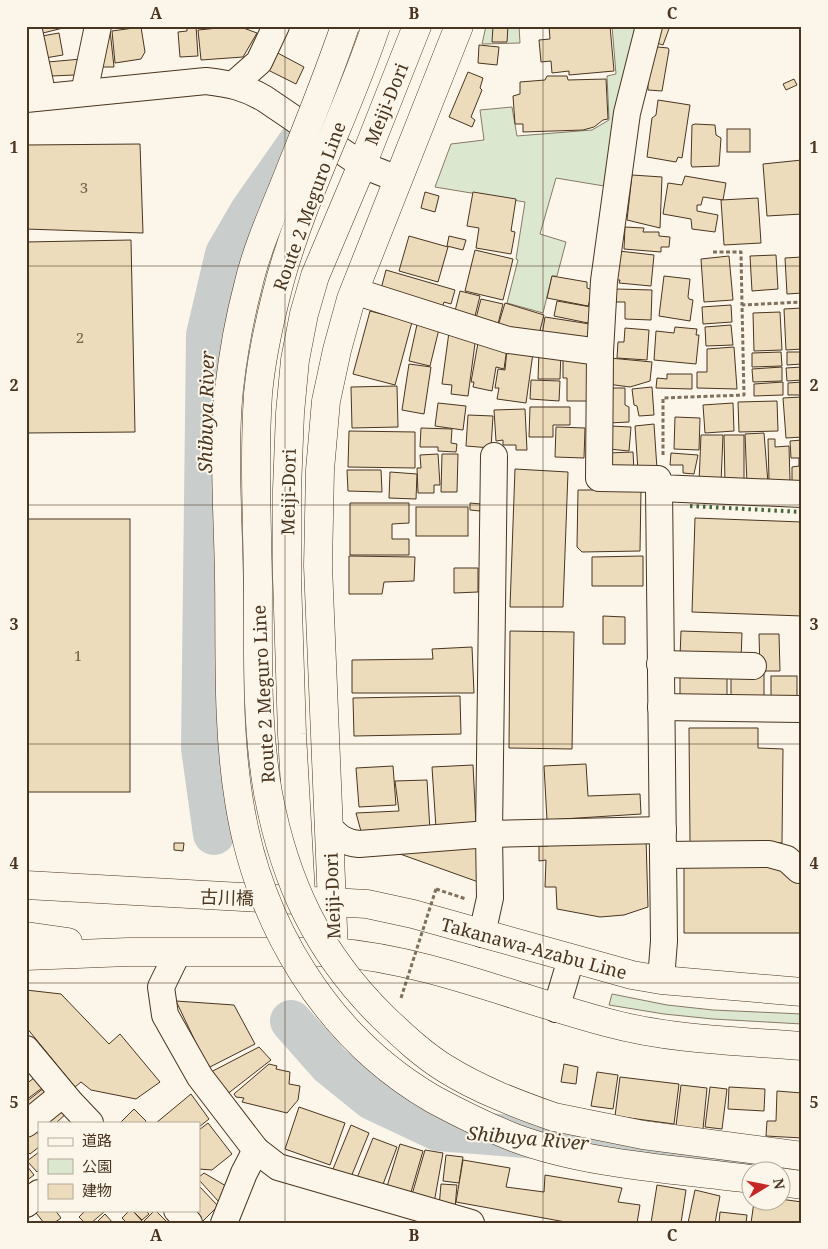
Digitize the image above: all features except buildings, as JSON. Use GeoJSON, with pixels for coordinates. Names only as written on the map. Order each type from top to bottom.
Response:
{"type":"FeatureCollection","features":[{"type":"Feature","properties":{"kind":"main road","name":"Route 2 Meguro Line"},"geometry":{"type":"LineString","coordinates":[[345,26],[263,236],[248,283],[237,336],[229,391],[227,444],[230,702],[238,799],[254,870],[284,942],[306,980],[350,1033],[401,1077],[430,1097],[515,1138],[549,1148],[637,1165],[740,1178]]}},
{"type":"Feature","properties":{"kind":"main road","name":"Route 2 Meguro Line"},"geometry":{"type":"LineString","coordinates":[[376,26],[365,59],[312,186],[290,247],[266,339],[259,391],[256,441],[259,682],[263,754],[275,826],[285,862],[298,897],[332,959],[353,986],[423,1053],[469,1082],[520,1105],[554,1117],[584,1124],[653,1137],[802,1156]]}},
{"type":"Feature","properties":{"kind":"main road","name":"Meiji-Dori"},"geometry":{"type":"LineString","coordinates":[[334,952],[301,900],[292,734],[287,578],[287,489],[290,413],[295,360],[304,314],[315,276],[362,165],[417,26]]}},
{"type":"Feature","properties":{"kind":"main road","name":"Meiji-Dori"},"geometry":{"type":"LineString","coordinates":[[334,952],[318,566],[320,470],[326,401],[337,350],[354,291],[459,26]]}},
{"type":"Feature","properties":{"kind":"main road","name":"古川橋"},"geometry":{"type":"LineString","coordinates":[[26,885],[268,898]]}},
{"type":"Feature","properties":{"kind":"main road","name":"Takanawa-Azabu Line"},"geometry":{"type":"LineString","coordinates":[[268,898],[332,901],[387,907],[571,959],[632,975],[660,980],[802,992]]}},
{"type":"Feature","properties":{"kind":"main road"},"geometry":{"type":"LineString","coordinates":[[26,936],[128,952]]}},
{"type":"Feature","properties":{"kind":"main road"},"geometry":{"type":"LineString","coordinates":[[26,956],[128,952],[334,952],[360,954],[397,960],[556,1009],[654,1033],[802,1046]]}},
{"type":"Feature","properties":{"kind":"street"},"geometry":{"type":"LineString","coordinates":[[28,26],[34,98],[206,81],[233,85],[248,90],[279,109],[362,165],[398,179]]}},
{"type":"Feature","properties":{"kind":"street"},"geometry":{"type":"LineString","coordinates":[[84,93],[98,26]]}},
{"type":"Feature","properties":{"kind":"street"},"geometry":{"type":"LineString","coordinates":[[233,85],[259,62],[276,26]]}},
{"type":"Feature","properties":{"kind":"street"},"geometry":{"type":"LineString","coordinates":[[649,26],[627,113],[604,280],[600,352],[598,478],[802,494]]}},
{"type":"Feature","properties":{"kind":"street"},"geometry":{"type":"LineString","coordinates":[[354,291],[508,340],[600,352]]}},
{"type":"Feature","properties":{"kind":"street"},"geometry":{"type":"LineString","coordinates":[[482,934],[490,898],[489,834],[494,456]]}},
{"type":"Feature","properties":{"kind":"street"},"geometry":{"type":"LineString","coordinates":[[659,483],[664,941],[660,980]]}},
{"type":"Feature","properties":{"kind":"street"},"geometry":{"type":"LineString","coordinates":[[660,664],[753,666]]}},
{"type":"Feature","properties":{"kind":"street"},"geometry":{"type":"LineString","coordinates":[[661,707],[802,709]]}},
{"type":"Feature","properties":{"kind":"street"},"geometry":{"type":"LineString","coordinates":[[329,827],[338,837],[350,843],[359,844],[489,834],[663,843],[769,854],[787,859],[799,870]]}},
{"type":"Feature","properties":{"kind":"street"},"geometry":{"type":"LineString","coordinates":[[178,952],[161,987],[166,1015],[200,1077],[256,1150],[278,1167],[471,1223]]}},
{"type":"Feature","properties":{"kind":"street"},"geometry":{"type":"LineString","coordinates":[[556,1009],[571,959]]}},
{"type":"Feature","properties":{"kind":"street"},"geometry":{"type":"LineString","coordinates":[[26,1049],[89,1122]]}},
{"type":"Feature","properties":{"kind":"street"},"geometry":{"type":"LineString","coordinates":[[26,1124],[64,1094]]}},
{"type":"Feature","properties":{"kind":"street"},"geometry":{"type":"LineString","coordinates":[[224,1223],[244,1173],[256,1150]]}},
{"type":"Feature","properties":{"kind":"street"},"geometry":{"type":"LineString","coordinates":[[26,1204],[38,1194]]}},
{"type":"Feature","properties":{"kind":"street"},"geometry":{"type":"LineString","coordinates":[[179,1212],[189,1223]]}},
{"type":"Feature","properties":{"kind":"path"},"geometry":{"type":"LineString","coordinates":[[659,483],[663,468],[663,398],[744,395],[741,252],[713,252]]}},
{"type":"Feature","properties":{"kind":"path"},"geometry":{"type":"LineString","coordinates":[[742,305],[802,302]]}},
{"type":"Feature","properties":{"kind":"path"},"geometry":{"type":"LineString","coordinates":[[400,1002],[436,889],[472,900]]}},
{"type":"Feature","properties":{"kind":"green space"},"geometry":{"type":"Polygon","coordinates":[[[486,26],[519,26],[520,43],[482,44],[486,26]]]}},
{"type":"Feature","properties":{"kind":"green space"},"geometry":{"type":"Polygon","coordinates":[[[612,26],[641,26],[610,187],[556,178],[540,234],[566,242],[557,276],[552,276],[543,313],[507,303],[518,260],[516,259],[525,202],[435,187],[451,144],[484,140],[480,110],[512,107],[517,136],[592,130],[609,120],[607,76],[616,74],[612,26]]]}},
{"type":"Feature","properties":{"kind":"green space"},"geometry":{"type":"Polygon","coordinates":[[[612,994],[667,1005],[713,1010],[802,1014],[802,1024],[664,1014],[609,1005],[612,994]]]}},
{"type":"Feature","properties":{"kind":"waterway","name":"Shibuya River"},"geometry":{"type":"LineString","coordinates":[[214,834],[202,748],[207,335],[226,254],[251,211],[303,137]]}},
{"type":"Feature","properties":{"kind":"waterway","name":"Shibuya River"},"geometry":{"type":"LineString","coordinates":[[291,1021],[330,1065],[372,1099],[438,1130],[575,1141],[802,1173]]}},
{"type":"Feature","properties":{"kind":"hedge"},"geometry":{"type":"LineString","coordinates":[[690,506],[802,512]]}}]}
